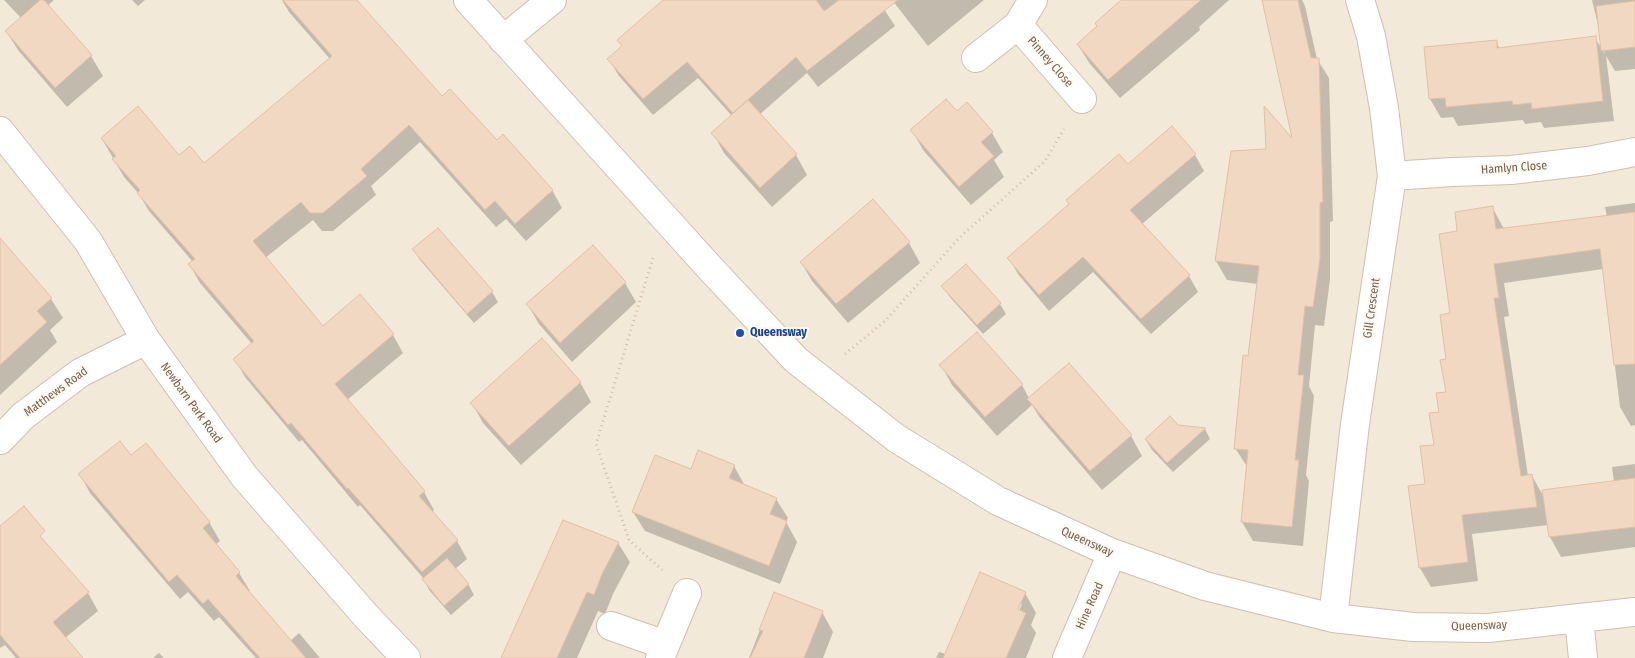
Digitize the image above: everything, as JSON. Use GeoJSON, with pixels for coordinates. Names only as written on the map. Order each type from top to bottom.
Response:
{"type":"FeatureCollection","features":[{"type":"Feature","properties":{"kind":"street","name":"Queensway"},"geometry":{"type":"LineString","coordinates":[[468,0],[678,234],[796,360],[896,438],[998,501],[1112,553],[1205,586],[1333,618],[1413,627],[1488,628],[1635,612]]}},
{"type":"Feature","properties":{"kind":"street"},"geometry":{"type":"LineString","coordinates":[[503,40],[552,0]]}},
{"type":"Feature","properties":{"kind":"street","name":"Pinney Close"},"geometry":{"type":"LineString","coordinates":[[976,58],[1018,25],[1033,0]]}},
{"type":"Feature","properties":{"kind":"street","name":"Gill Crescent"},"geometry":{"type":"LineString","coordinates":[[1333,618],[1355,424],[1392,176],[1384,108],[1371,36],[1360,0]]}},
{"type":"Feature","properties":{"kind":"street","name":"Pinney Close"},"geometry":{"type":"LineString","coordinates":[[1018,25],[1082,99]]}},
{"type":"Feature","properties":{"kind":"street","name":"Newbarn Park Road"},"geometry":{"type":"LineString","coordinates":[[0,131],[36,173],[88,241],[146,340],[244,476],[366,616],[406,658]]}},
{"type":"Feature","properties":{"kind":"street","name":"Hamlyn Close"},"geometry":{"type":"LineString","coordinates":[[1392,176],[1511,170],[1588,161],[1635,152]]}},
{"type":"Feature","properties":{"kind":"street","name":"Matthews Road"},"geometry":{"type":"LineString","coordinates":[[0,440],[23,416],[80,373],[146,340]]}},
{"type":"Feature","properties":{"kind":"street","name":"Hine Road"},"geometry":{"type":"LineString","coordinates":[[1067,658],[1112,553]]}},
{"type":"Feature","properties":{"kind":"street"},"geometry":{"type":"LineString","coordinates":[[611,626],[663,652],[687,593]]}},
{"type":"Feature","properties":{"kind":"street"},"geometry":{"type":"LineString","coordinates":[[1579,618],[1583,658]]}},
{"type":"Feature","properties":{"kind":"path"},"geometry":{"type":"LineString","coordinates":[[818,377],[885,320],[959,238],[1045,161],[1082,99]]}},
{"type":"Feature","properties":{"kind":"path"},"geometry":{"type":"LineString","coordinates":[[678,234],[655,253],[596,444],[628,540],[687,593]]}},
{"type":"Feature","properties":{"kind":"shaded area"},"geometry":{"type":"Polygon","coordinates":[[[0,0],[1635,0],[1635,658],[0,658],[0,0]]]}},
{"type":"Feature","properties":{"kind":"building"},"geometry":{"type":"Polygon","coordinates":[[[40,0],[44,0],[92,55],[55,88],[5,31],[40,0]]]}},
{"type":"Feature","properties":{"kind":"building"},"geometry":{"type":"Polygon","coordinates":[[[283,0],[357,0],[442,96],[450,89],[497,140],[503,134],[553,190],[515,224],[495,201],[485,210],[409,125],[361,169],[367,176],[323,213],[310,213],[301,202],[253,241],[323,326],[360,294],[394,334],[335,384],[425,491],[419,496],[458,540],[422,572],[347,489],[291,423],[288,425],[233,359],[254,341],[188,264],[195,259],[137,193],[140,190],[112,159],[116,156],[101,138],[138,106],[179,155],[190,146],[204,163],[332,56],[283,0]]]}},
{"type":"Feature","properties":{"kind":"building"},"geometry":{"type":"Polygon","coordinates":[[[663,0],[816,0],[824,11],[839,0],[898,0],[807,71],[796,57],[733,113],[687,62],[643,99],[607,59],[622,46],[617,40],[663,0]]]}},
{"type":"Feature","properties":{"kind":"building"},"geometry":{"type":"Polygon","coordinates":[[[1121,0],[1201,0],[1108,80],[1077,44],[1097,26],[1095,23],[1121,0]]]}},
{"type":"Feature","properties":{"kind":"building"},"geometry":{"type":"Polygon","coordinates":[[[1262,0],[1298,0],[1311,58],[1319,58],[1323,202],[1320,203],[1320,259],[1313,307],[1305,306],[1298,375],[1304,375],[1295,460],[1299,460],[1292,527],[1241,522],[1248,450],[1234,449],[1243,355],[1248,356],[1259,266],[1215,261],[1231,151],[1266,149],[1264,106],[1292,138],[1262,0]]]}},
{"type":"Feature","properties":{"kind":"building"},"geometry":{"type":"Polygon","coordinates":[[[1635,1],[1635,47],[1601,51],[1596,6],[1635,1]]]}},
{"type":"Feature","properties":{"kind":"building"},"geometry":{"type":"Polygon","coordinates":[[[1596,36],[1603,101],[1532,109],[1531,103],[1513,105],[1512,101],[1446,107],[1445,98],[1429,99],[1424,47],[1497,40],[1497,48],[1596,36]]]}},
{"type":"Feature","properties":{"kind":"building"},"geometry":{"type":"Polygon","coordinates":[[[946,99],[957,111],[967,102],[993,132],[981,142],[994,156],[959,187],[910,130],[946,99]]]}},
{"type":"Feature","properties":{"kind":"building"},"geometry":{"type":"Polygon","coordinates":[[[748,100],[797,154],[760,188],[711,133],[748,100]]]}},
{"type":"Feature","properties":{"kind":"building"},"geometry":{"type":"Polygon","coordinates":[[[1172,126],[1196,154],[1130,210],[1190,275],[1141,319],[1083,257],[1039,295],[1007,258],[1069,204],[1066,200],[1119,154],[1128,164],[1172,126]]]}},
{"type":"Feature","properties":{"kind":"building"},"geometry":{"type":"Polygon","coordinates":[[[873,199],[910,242],[836,304],[800,262],[873,199]]]}},
{"type":"Feature","properties":{"kind":"building"},"geometry":{"type":"Polygon","coordinates":[[[1493,206],[1496,229],[1635,212],[1635,364],[1614,365],[1600,249],[1494,264],[1499,298],[1494,298],[1521,476],[1532,474],[1537,507],[1462,515],[1468,562],[1419,568],[1408,486],[1425,484],[1420,446],[1434,445],[1429,413],[1439,412],[1436,393],[1446,392],[1440,360],[1446,359],[1440,315],[1450,313],[1439,234],[1457,231],[1455,212],[1493,206]]]}},
{"type":"Feature","properties":{"kind":"building"},"geometry":{"type":"Polygon","coordinates":[[[438,228],[493,291],[467,314],[412,249],[438,228]]]}},
{"type":"Feature","properties":{"kind":"building"},"geometry":{"type":"Polygon","coordinates":[[[0,238],[52,298],[37,311],[47,322],[0,365],[0,238]]]}},
{"type":"Feature","properties":{"kind":"building"},"geometry":{"type":"Polygon","coordinates":[[[593,245],[626,282],[560,343],[526,304],[593,245]]]}},
{"type":"Feature","properties":{"kind":"building"},"geometry":{"type":"Polygon","coordinates":[[[966,264],[1001,303],[977,325],[941,286],[966,264]]]}},
{"type":"Feature","properties":{"kind":"building"},"geometry":{"type":"Polygon","coordinates":[[[977,332],[1023,384],[985,417],[939,365],[977,332]]]}},
{"type":"Feature","properties":{"kind":"building"},"geometry":{"type":"Polygon","coordinates":[[[542,338],[581,382],[509,446],[470,403],[542,338]]]}},
{"type":"Feature","properties":{"kind":"building"},"geometry":{"type":"Polygon","coordinates":[[[1069,363],[1132,435],[1090,471],[1027,399],[1069,363]]]}},
{"type":"Feature","properties":{"kind":"building"},"geometry":{"type":"Polygon","coordinates":[[[1170,416],[1178,425],[1206,428],[1167,463],[1145,439],[1170,416]]]}},
{"type":"Feature","properties":{"kind":"building"},"geometry":{"type":"Polygon","coordinates":[[[120,441],[131,455],[146,443],[210,522],[203,528],[240,572],[236,576],[306,658],[260,658],[208,599],[203,604],[177,575],[169,582],[78,474],[120,441]]]}},
{"type":"Feature","properties":{"kind":"building"},"geometry":{"type":"Polygon","coordinates":[[[698,450],[735,465],[729,478],[777,498],[770,514],[787,521],[769,566],[632,512],[655,455],[691,469],[698,450]]]}},
{"type":"Feature","properties":{"kind":"building"},"geometry":{"type":"Polygon","coordinates":[[[1635,478],[1635,527],[1549,537],[1542,490],[1635,478]]]}},
{"type":"Feature","properties":{"kind":"building"},"geometry":{"type":"Polygon","coordinates":[[[24,506],[45,531],[40,536],[89,592],[53,622],[83,658],[20,658],[0,635],[0,526],[24,506]]]}},
{"type":"Feature","properties":{"kind":"building"},"geometry":{"type":"Polygon","coordinates":[[[563,520],[619,542],[602,574],[594,595],[587,592],[557,658],[501,658],[563,520]]]}},
{"type":"Feature","properties":{"kind":"building"},"geometry":{"type":"Polygon","coordinates":[[[447,558],[469,584],[444,606],[422,579],[447,558]]]}},
{"type":"Feature","properties":{"kind":"building"},"geometry":{"type":"Polygon","coordinates":[[[980,572],[1026,592],[1018,609],[1026,613],[1006,658],[943,658],[980,572]]]}},
{"type":"Feature","properties":{"kind":"building"},"geometry":{"type":"Polygon","coordinates":[[[774,592],[823,611],[804,658],[750,658],[763,631],[759,630],[774,592]]]}},
{"type":"Feature","properties":{"kind":"place","name":"Queensway"},"geometry":{"type":"Point","coordinates":[740,333]}}]}
